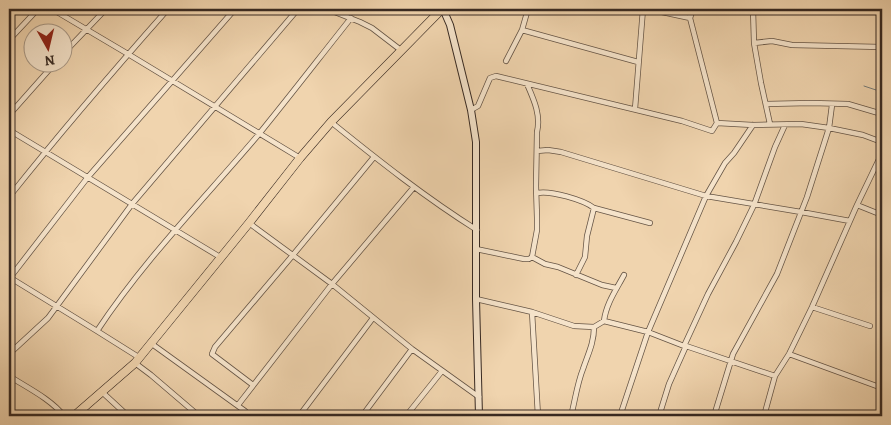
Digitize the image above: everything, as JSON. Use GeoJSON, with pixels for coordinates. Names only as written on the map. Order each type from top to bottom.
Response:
{"type":"FeatureCollection","features":[{"type":"Feature","properties":{"kind":"main road"},"geometry":{"type":"LineString","coordinates":[[74,416],[137,361],[331,122],[443,9]]}},
{"type":"Feature","properties":{"kind":"street"},"geometry":{"type":"LineString","coordinates":[[9,40],[38,9]]}},
{"type":"Feature","properties":{"kind":"street"},"geometry":{"type":"LineString","coordinates":[[52,9],[300,158]]}},
{"type":"Feature","properties":{"kind":"street"},"geometry":{"type":"LineString","coordinates":[[72,45],[106,9]]}},
{"type":"Feature","properties":{"kind":"street"},"geometry":{"type":"LineString","coordinates":[[9,197],[44,152],[168,9]]}},
{"type":"Feature","properties":{"kind":"street"},"geometry":{"type":"LineString","coordinates":[[199,416],[137,361],[97,331],[9,278],[88,177],[235,9]]}},
{"type":"Feature","properties":{"kind":"street"},"geometry":{"type":"LineString","coordinates":[[9,354],[48,318],[132,204],[298,9]]}},
{"type":"Feature","properties":{"kind":"street"},"geometry":{"type":"LineString","coordinates":[[327,9],[372,28],[402,51]]}},
{"type":"Feature","properties":{"kind":"street"},"geometry":{"type":"LineString","coordinates":[[443,9],[450,25],[471,110],[476,142],[476,299],[479,416]]}},
{"type":"Feature","properties":{"kind":"street"},"geometry":{"type":"LineString","coordinates":[[506,61],[522,30],[528,9]]}},
{"type":"Feature","properties":{"kind":"street"},"geometry":{"type":"LineString","coordinates":[[634,109],[643,9]]}},
{"type":"Feature","properties":{"kind":"street"},"geometry":{"type":"LineString","coordinates":[[648,9],[690,18]]}},
{"type":"Feature","properties":{"kind":"street"},"geometry":{"type":"LineString","coordinates":[[471,110],[478,106],[490,78],[496,76],[692,123],[712,131],[716,123],[690,18],[693,9]]}},
{"type":"Feature","properties":{"kind":"street"},"geometry":{"type":"LineString","coordinates":[[754,9],[754,43],[770,124]]}},
{"type":"Feature","properties":{"kind":"street"},"geometry":{"type":"LineString","coordinates":[[97,331],[112,308],[174,230],[259,134],[351,18]]}},
{"type":"Feature","properties":{"kind":"street"},"geometry":{"type":"LineString","coordinates":[[522,30],[638,62]]}},
{"type":"Feature","properties":{"kind":"street"},"geometry":{"type":"LineString","coordinates":[[754,43],[772,41],[792,45],[882,47]]}},
{"type":"Feature","properties":{"kind":"street"},"geometry":{"type":"LineString","coordinates":[[9,115],[47,72]]}},
{"type":"Feature","properties":{"kind":"street"},"geometry":{"type":"LineString","coordinates":[[527,84],[537,106],[539,124],[537,132],[537,230],[532,257]]}},
{"type":"Feature","properties":{"kind":"street"},"geometry":{"type":"LineString","coordinates":[[766,104],[848,104],[882,114]]}},
{"type":"Feature","properties":{"kind":"street"},"geometry":{"type":"LineString","coordinates":[[714,416],[733,354],[777,274],[807,197],[829,128],[832,105]]}},
{"type":"Feature","properties":{"kind":"street"},"geometry":{"type":"LineString","coordinates":[[331,122],[414,187],[477,230]]}},
{"type":"Feature","properties":{"kind":"street"},"geometry":{"type":"LineString","coordinates":[[716,123],[753,125],[801,124],[863,135],[879,141],[882,145]]}},
{"type":"Feature","properties":{"kind":"street"},"geometry":{"type":"LineString","coordinates":[[620,416],[648,332],[706,196],[725,163],[753,125]]}},
{"type":"Feature","properties":{"kind":"street"},"geometry":{"type":"LineString","coordinates":[[659,416],[669,384],[685,346],[708,294],[754,205],[785,125]]}},
{"type":"Feature","properties":{"kind":"street"},"geometry":{"type":"LineString","coordinates":[[9,130],[220,257]]}},
{"type":"Feature","properties":{"kind":"street"},"geometry":{"type":"LineString","coordinates":[[537,151],[561,152],[706,196],[850,221]]}},
{"type":"Feature","properties":{"kind":"street"},"geometry":{"type":"LineString","coordinates":[[764,416],[775,376],[789,354],[831,265],[856,205],[882,153]]}},
{"type":"Feature","properties":{"kind":"street"},"geometry":{"type":"LineString","coordinates":[[253,385],[212,354],[215,347],[374,157]]}},
{"type":"Feature","properties":{"kind":"street"},"geometry":{"type":"LineString","coordinates":[[238,405],[332,284],[414,187]]}},
{"type":"Feature","properties":{"kind":"street"},"geometry":{"type":"LineString","coordinates":[[537,193],[543,192],[563,196],[588,204],[594,208],[650,224]]}},
{"type":"Feature","properties":{"kind":"street"},"geometry":{"type":"LineString","coordinates":[[856,205],[882,215]]}},
{"type":"Feature","properties":{"kind":"street"},"geometry":{"type":"LineString","coordinates":[[576,274],[585,257],[588,232],[594,208]]}},
{"type":"Feature","properties":{"kind":"street"},"geometry":{"type":"LineString","coordinates":[[249,223],[332,284],[412,349],[478,397]]}},
{"type":"Feature","properties":{"kind":"street"},"geometry":{"type":"LineString","coordinates":[[476,249],[528,259],[532,257],[602,286],[616,288]]}},
{"type":"Feature","properties":{"kind":"street"},"geometry":{"type":"LineString","coordinates":[[604,321],[612,295],[624,274]]}},
{"type":"Feature","properties":{"kind":"street"},"geometry":{"type":"LineString","coordinates":[[476,299],[532,312],[574,326],[594,327],[604,321],[648,332],[775,376]]}},
{"type":"Feature","properties":{"kind":"street"},"geometry":{"type":"LineString","coordinates":[[812,306],[870,326]]}},
{"type":"Feature","properties":{"kind":"street"},"geometry":{"type":"LineString","coordinates":[[532,312],[538,416]]}},
{"type":"Feature","properties":{"kind":"street"},"geometry":{"type":"LineString","coordinates":[[299,416],[373,318]]}},
{"type":"Feature","properties":{"kind":"street"},"geometry":{"type":"LineString","coordinates":[[571,416],[582,370],[592,347],[594,327]]}},
{"type":"Feature","properties":{"kind":"street"},"geometry":{"type":"LineString","coordinates":[[152,344],[245,411]]}},
{"type":"Feature","properties":{"kind":"street"},"geometry":{"type":"LineString","coordinates":[[362,416],[412,349]]}},
{"type":"Feature","properties":{"kind":"street"},"geometry":{"type":"LineString","coordinates":[[789,354],[882,388]]}},
{"type":"Feature","properties":{"kind":"street"},"geometry":{"type":"LineString","coordinates":[[406,416],[442,371]]}},
{"type":"Feature","properties":{"kind":"street"},"geometry":{"type":"LineString","coordinates":[[9,376],[49,402],[64,416]]}},
{"type":"Feature","properties":{"kind":"street"},"geometry":{"type":"LineString","coordinates":[[102,392],[128,416]]}},
{"type":"Feature","properties":{"kind":"waterway"},"geometry":{"type":"LineString","coordinates":[[864,86],[882,92]]}}]}
